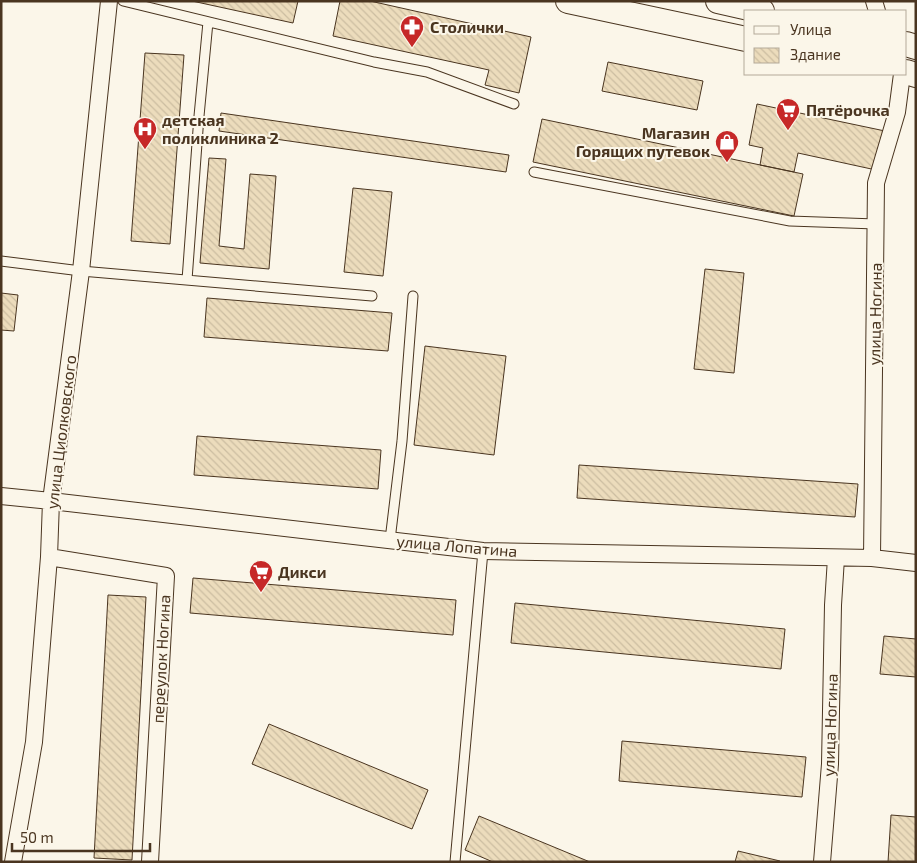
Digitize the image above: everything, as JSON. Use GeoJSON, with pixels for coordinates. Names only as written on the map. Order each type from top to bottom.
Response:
{"type":"FeatureCollection","features":[{"type":"Feature","properties":{"kind":"main road"},"geometry":{"type":"LineString","coordinates":[[568,1],[744,39]]}},
{"type":"Feature","properties":{"kind":"main road"},"geometry":{"type":"LineString","coordinates":[[718,1],[758,10]]}},
{"type":"Feature","properties":{"kind":"street","name":"улица Циолковского"},"geometry":{"type":"LineString","coordinates":[[13,862],[34,742],[49,558],[51,501],[82,271],[108,1]]}},
{"type":"Feature","properties":{"kind":"street","name":"улица Ногина"},"geometry":{"type":"LineString","coordinates":[[872,558],[876,183],[897,112],[902,75]]}},
{"type":"Feature","properties":{"kind":"street","name":"улица Лопатина"},"geometry":{"type":"LineString","coordinates":[[1,496],[483,550],[872,558],[916,563]]}},
{"type":"Feature","properties":{"kind":"street","name":"переулок Ногина"},"geometry":{"type":"LineString","coordinates":[[49,558],[166,576],[150,862]]}},
{"type":"Feature","properties":{"kind":"street","name":"улица Ногина"},"geometry":{"type":"LineString","coordinates":[[822,862],[830,764],[833,605],[836,558]]}},
{"type":"Feature","properties":{"kind":"lane"},"geometry":{"type":"LineString","coordinates":[[123,1],[374,62],[427,72],[514,104]]}},
{"type":"Feature","properties":{"kind":"lane"},"geometry":{"type":"LineString","coordinates":[[187,280],[208,22]]}},
{"type":"Feature","properties":{"kind":"lane"},"geometry":{"type":"LineString","coordinates":[[534,172],[790,221],[876,224]]}},
{"type":"Feature","properties":{"kind":"lane"},"geometry":{"type":"LineString","coordinates":[[1,261],[82,271],[372,296]]}},
{"type":"Feature","properties":{"kind":"lane"},"geometry":{"type":"LineString","coordinates":[[390,540],[402,441],[413,296]]}},
{"type":"Feature","properties":{"kind":"lane"},"geometry":{"type":"LineString","coordinates":[[455,862],[483,550]]}},
{"type":"Feature","properties":{"kind":"building"},"geometry":{"type":"Polygon","coordinates":[[[192,1],[298,1],[293,23],[192,1]]]}},
{"type":"Feature","properties":{"kind":"building"},"geometry":{"type":"Polygon","coordinates":[[[340,1],[370,1],[531,37],[519,93],[485,85],[489,70],[333,36],[340,1]]]}},
{"type":"Feature","properties":{"kind":"building"},"geometry":{"type":"Polygon","coordinates":[[[145,53],[184,55],[170,244],[131,241],[145,53]]]}},
{"type":"Feature","properties":{"kind":"building"},"geometry":{"type":"Polygon","coordinates":[[[608,62],[703,81],[697,110],[602,91],[608,62]]]}},
{"type":"Feature","properties":{"kind":"building"},"geometry":{"type":"Polygon","coordinates":[[[757,104],[885,131],[876,170],[798,153],[794,172],[760,165],[763,148],[749,145],[757,104]]]}},
{"type":"Feature","properties":{"kind":"building"},"geometry":{"type":"Polygon","coordinates":[[[221,113],[509,155],[506,172],[219,131],[221,113]]]}},
{"type":"Feature","properties":{"kind":"building"},"geometry":{"type":"Polygon","coordinates":[[[542,119],[803,174],[794,216],[533,162],[542,119]]]}},
{"type":"Feature","properties":{"kind":"building"},"geometry":{"type":"Polygon","coordinates":[[[209,158],[226,159],[219,246],[244,249],[250,174],[276,176],[269,269],[200,263],[209,158]]]}},
{"type":"Feature","properties":{"kind":"building"},"geometry":{"type":"Polygon","coordinates":[[[353,188],[392,192],[383,276],[344,272],[353,188]]]}},
{"type":"Feature","properties":{"kind":"building"},"geometry":{"type":"Polygon","coordinates":[[[705,269],[744,273],[734,373],[694,369],[705,269]]]}},
{"type":"Feature","properties":{"kind":"building"},"geometry":{"type":"Polygon","coordinates":[[[1,293],[18,295],[14,331],[1,330],[1,293]]]}},
{"type":"Feature","properties":{"kind":"building"},"geometry":{"type":"Polygon","coordinates":[[[207,298],[392,313],[388,351],[204,337],[207,298]]]}},
{"type":"Feature","properties":{"kind":"building"},"geometry":{"type":"Polygon","coordinates":[[[425,346],[506,356],[494,455],[414,445],[425,346]]]}},
{"type":"Feature","properties":{"kind":"building"},"geometry":{"type":"Polygon","coordinates":[[[197,436],[381,450],[378,489],[194,475],[197,436]]]}},
{"type":"Feature","properties":{"kind":"building"},"geometry":{"type":"Polygon","coordinates":[[[579,465],[858,484],[855,517],[577,498],[579,465]]]}},
{"type":"Feature","properties":{"kind":"building"},"geometry":{"type":"Polygon","coordinates":[[[193,578],[456,600],[453,635],[190,613],[193,578]]]}},
{"type":"Feature","properties":{"kind":"building"},"geometry":{"type":"Polygon","coordinates":[[[108,595],[146,597],[132,860],[94,858],[108,595]]]}},
{"type":"Feature","properties":{"kind":"building"},"geometry":{"type":"Polygon","coordinates":[[[515,603],[785,629],[781,669],[511,643],[515,603]]]}},
{"type":"Feature","properties":{"kind":"building"},"geometry":{"type":"Polygon","coordinates":[[[884,636],[916,639],[916,677],[880,674],[884,636]]]}},
{"type":"Feature","properties":{"kind":"building"},"geometry":{"type":"Polygon","coordinates":[[[269,724],[428,790],[412,829],[252,764],[269,724]]]}},
{"type":"Feature","properties":{"kind":"building"},"geometry":{"type":"Polygon","coordinates":[[[622,741],[806,757],[802,797],[619,781],[622,741]]]}},
{"type":"Feature","properties":{"kind":"building"},"geometry":{"type":"Polygon","coordinates":[[[891,815],[916,817],[916,862],[888,862],[891,815]]]}},
{"type":"Feature","properties":{"kind":"building"},"geometry":{"type":"Polygon","coordinates":[[[479,816],[590,862],[493,862],[465,850],[479,816]]]}},
{"type":"Feature","properties":{"kind":"building"},"geometry":{"type":"Polygon","coordinates":[[[738,851],[780,861],[780,862],[735,862],[738,851]]]}},
{"type":"Feature","properties":{"kind":"place","name":"Столички"},"geometry":{"type":"Point","coordinates":[412,48]}},
{"type":"Feature","properties":{"kind":"place","name":"Пятёрочка"},"geometry":{"type":"Point","coordinates":[788,131]}},
{"type":"Feature","properties":{"kind":"place","name":"детская поликлиника 2"},"geometry":{"type":"Point","coordinates":[145,150]}},
{"type":"Feature","properties":{"kind":"place","name":"Магазин Горящих путевок"},"geometry":{"type":"Point","coordinates":[727,163]}},
{"type":"Feature","properties":{"kind":"place","name":"Дикси"},"geometry":{"type":"Point","coordinates":[261,593]}}]}
